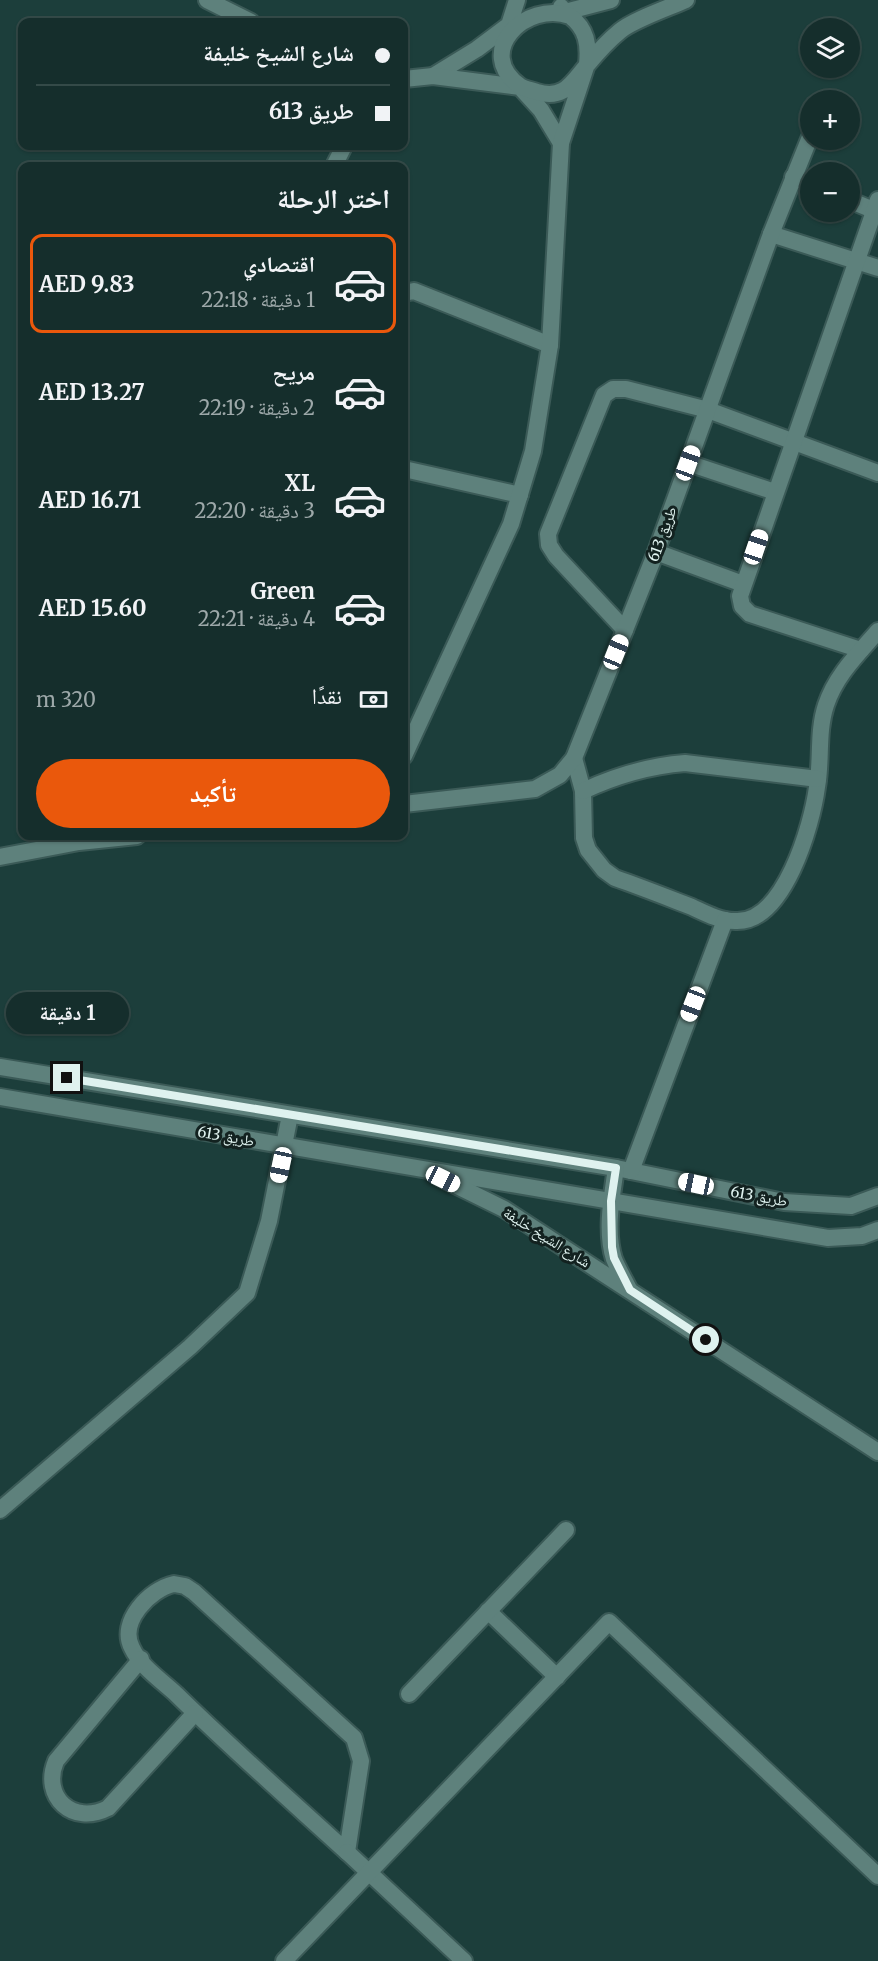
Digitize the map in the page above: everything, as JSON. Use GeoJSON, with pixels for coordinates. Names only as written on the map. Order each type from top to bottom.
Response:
{"type":"FeatureCollection","features":[{"type":"Feature","properties":{"kind":"street"},"geometry":{"type":"LineString","coordinates":[[207,0],[243,18]]}},
{"type":"Feature","properties":{"kind":"street"},"geometry":{"type":"LineString","coordinates":[[517,0],[501,47],[505,70],[541,110],[561,143]]}},
{"type":"Feature","properties":{"kind":"street"},"geometry":{"type":"LineString","coordinates":[[433,76],[477,49],[520,15],[535,8],[611,0]]}},
{"type":"Feature","properties":{"kind":"street"},"geometry":{"type":"LineString","coordinates":[[408,78],[433,76],[520,87],[546,94],[559,92],[571,86],[587,64],[621,30],[686,0]]}},
{"type":"Feature","properties":{"kind":"street"},"geometry":{"type":"LineString","coordinates":[[408,747],[511,524],[533,451],[550,345],[561,143],[587,64],[588,51],[586,34],[577,21],[560,6]]}},
{"type":"Feature","properties":{"kind":"street","name":"طريق 613"},"geometry":{"type":"LineString","coordinates":[[408,801],[535,789],[560,776],[573,758],[656,552],[771,234],[804,150]]}},
{"type":"Feature","properties":{"kind":"street"},"geometry":{"type":"LineString","coordinates":[[793,177],[800,180]]}},
{"type":"Feature","properties":{"kind":"street"},"geometry":{"type":"LineString","coordinates":[[860,203],[877,207],[743,584],[740,601],[750,614],[861,650]]}},
{"type":"Feature","properties":{"kind":"street"},"geometry":{"type":"LineString","coordinates":[[771,234],[878,268]]}},
{"type":"Feature","properties":{"kind":"street"},"geometry":{"type":"LineString","coordinates":[[408,292],[414,291],[550,345]]}},
{"type":"Feature","properties":{"kind":"street"},"geometry":{"type":"LineString","coordinates":[[625,630],[556,556],[549,545],[549,534],[604,395],[613,389],[626,389],[708,410],[878,473]]}},
{"type":"Feature","properties":{"kind":"street"},"geometry":{"type":"LineString","coordinates":[[688,463],[776,492]]}},
{"type":"Feature","properties":{"kind":"street"},"geometry":{"type":"LineString","coordinates":[[408,470],[520,495]]}},
{"type":"Feature","properties":{"kind":"street"},"geometry":{"type":"LineString","coordinates":[[656,552],[743,584]]}},
{"type":"Feature","properties":{"kind":"street"},"geometry":{"type":"LineString","coordinates":[[573,758],[584,791],[584,838],[588,850],[604,870],[615,878],[725,920],[747,921],[758,916],[774,902],[803,842],[814,805],[818,779],[820,732],[826,705],[839,677],[878,631]]}},
{"type":"Feature","properties":{"kind":"street"},"geometry":{"type":"LineString","coordinates":[[584,791],[624,773],[654,766],[685,763],[818,779]]}},
{"type":"Feature","properties":{"kind":"street"},"geometry":{"type":"LineString","coordinates":[[0,857],[74,840]]}},
{"type":"Feature","properties":{"kind":"street"},"geometry":{"type":"LineString","coordinates":[[630,1290],[614,1258],[611,1201],[725,920]]}},
{"type":"Feature","properties":{"kind":"street","name":"طريق 613"},"geometry":{"type":"LineString","coordinates":[[0,1067],[623,1169],[784,1202],[851,1206],[878,1196]]}},
{"type":"Feature","properties":{"kind":"street","name":"طريق 613"},"geometry":{"type":"LineString","coordinates":[[0,1097],[828,1238],[862,1236],[878,1230]]}},
{"type":"Feature","properties":{"kind":"street"},"geometry":{"type":"LineString","coordinates":[[0,1510],[190,1347],[247,1293],[269,1221],[290,1115]]}},
{"type":"Feature","properties":{"kind":"street","name":"شارع الشيخ خليفة"},"geometry":{"type":"LineString","coordinates":[[423,1169],[504,1209],[878,1452]]}},
{"type":"Feature","properties":{"kind":"street"},"geometry":{"type":"LineString","coordinates":[[409,1694],[566,1530]]}},
{"type":"Feature","properties":{"kind":"street"},"geometry":{"type":"LineString","coordinates":[[347,1852],[361,1761],[357,1744],[350,1733],[185,1586],[174,1584],[163,1588],[136,1611],[132,1619],[129,1638],[131,1647],[195,1713],[464,1961]]}},
{"type":"Feature","properties":{"kind":"street"},"geometry":{"type":"LineString","coordinates":[[488,1611],[557,1677]]}},
{"type":"Feature","properties":{"kind":"street"},"geometry":{"type":"LineString","coordinates":[[284,1961],[609,1622],[878,1876]]}},
{"type":"Feature","properties":{"kind":"street"},"geometry":{"type":"LineString","coordinates":[[141,1659],[56,1761],[51,1778],[55,1794],[60,1802],[66,1808],[83,1814],[100,1812],[108,1808],[195,1713]]}},
{"type":"Feature","properties":{"kind":"route"},"geometry":{"type":"LineString","coordinates":[[67,1078],[616,1168],[611,1201],[612,1247],[614,1258],[630,1290],[706,1340]]}}]}
